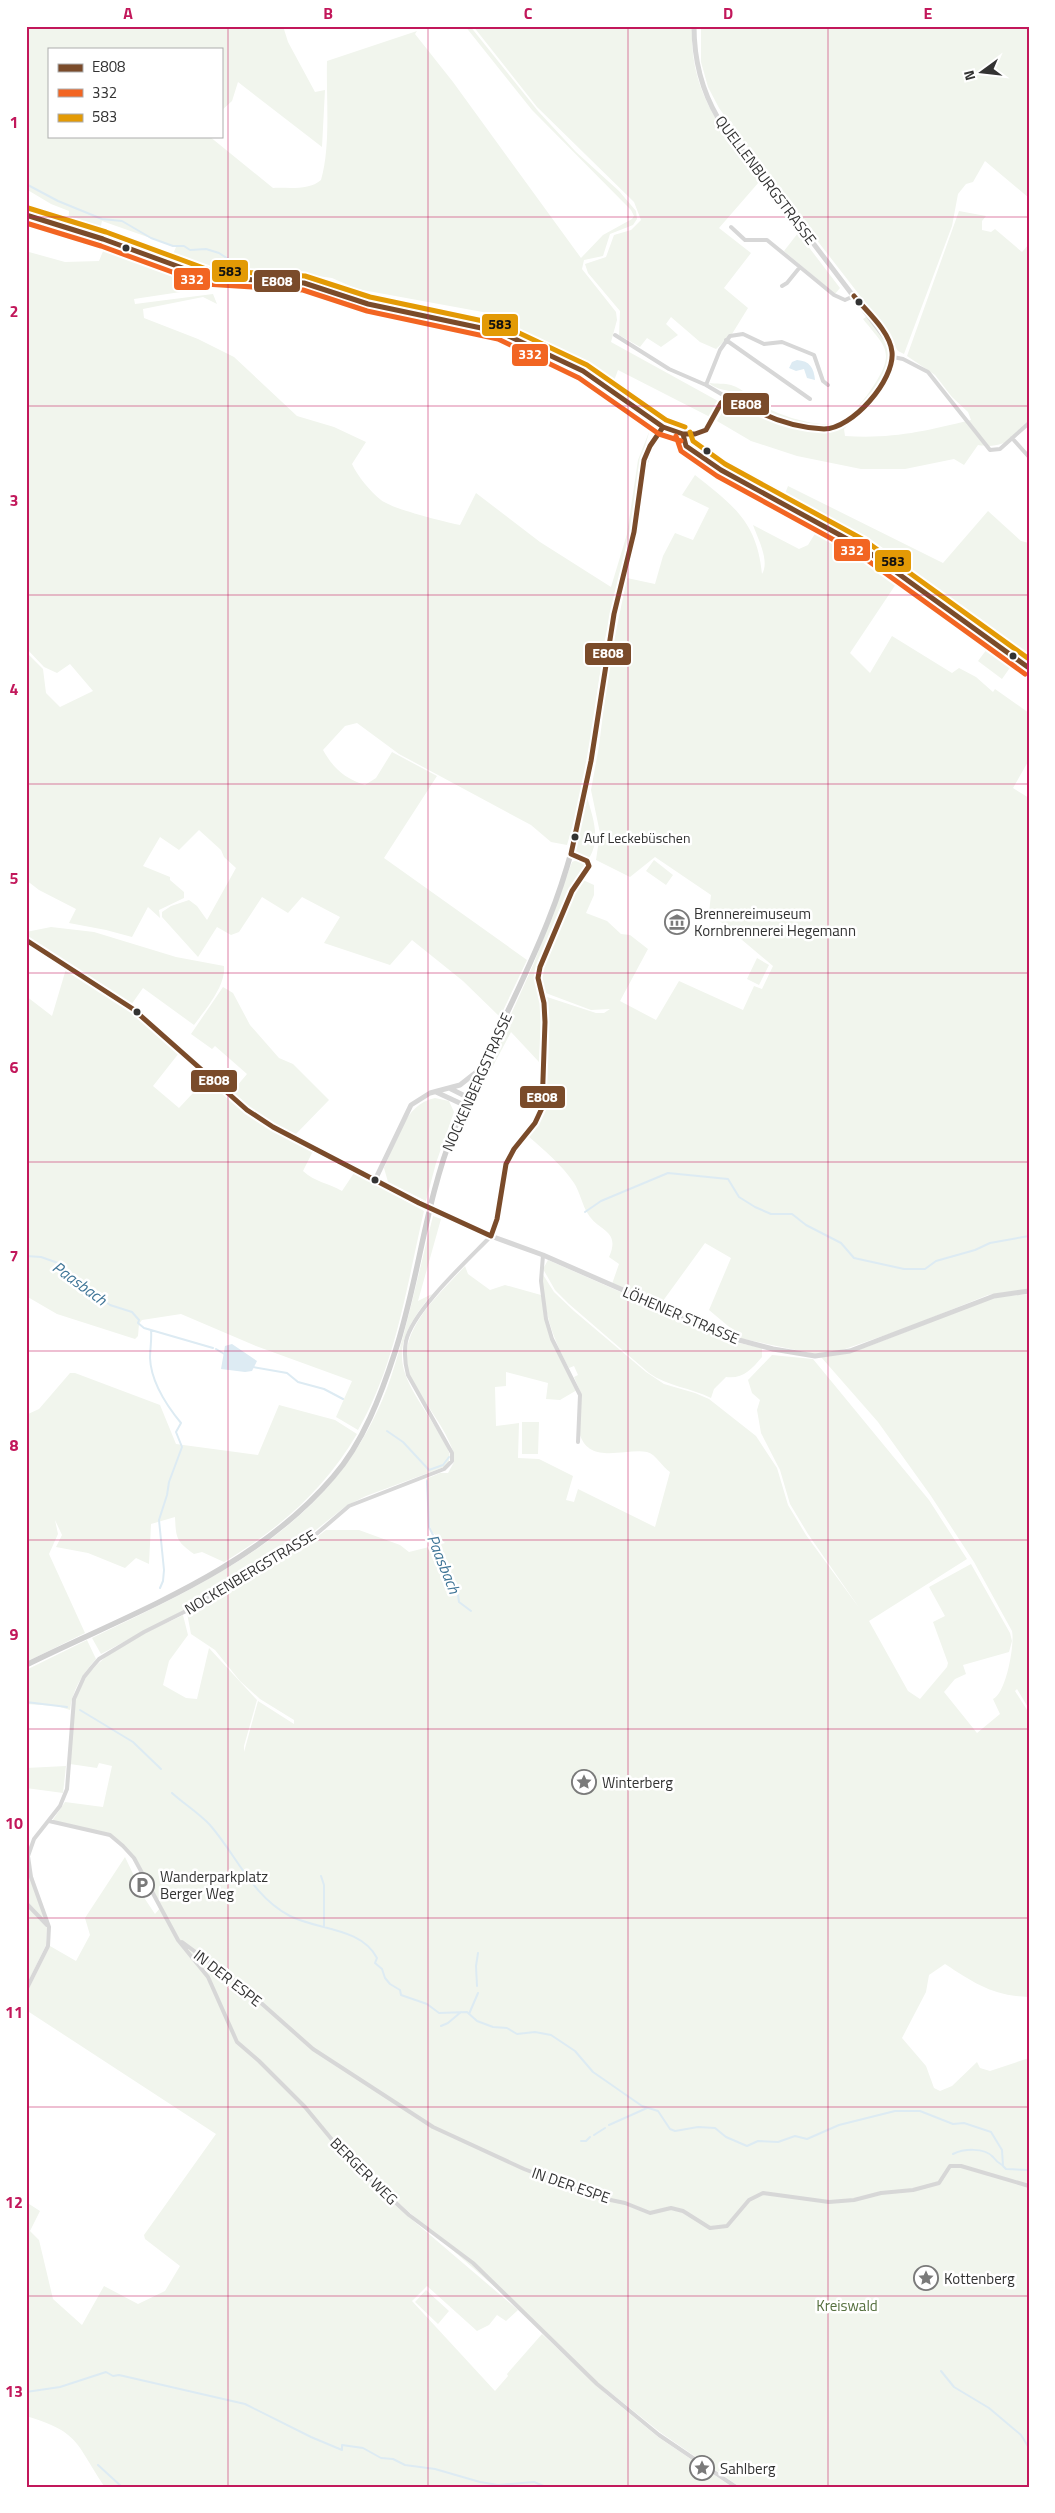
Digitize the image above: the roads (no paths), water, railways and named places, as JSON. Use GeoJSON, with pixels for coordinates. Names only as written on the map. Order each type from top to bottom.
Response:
{"type":"FeatureCollection","features":[{"type":"Feature","properties":{"kind":"main road"},"geometry":{"type":"LineString","coordinates":[[26,215],[103,239],[207,277],[304,283],[368,304],[500,332],[583,371],[663,427],[683,434],[686,446],[721,470],[860,546],[1029,668]]}},
{"type":"Feature","properties":{"kind":"main road","name":"NOCKENBERGSTRASSE"},"geometry":{"type":"LineString","coordinates":[[26,1665],[175,1594],[240,1558],[272,1536],[303,1508],[335,1475],[358,1439],[375,1405],[396,1349],[441,1165],[467,1097],[550,918],[571,854],[591,761],[614,614],[634,532],[644,460],[652,442],[663,427]]}},
{"type":"Feature","properties":{"kind":"street","name":"QUELLENBURGSTRASSE"},"geometry":{"type":"LineString","coordinates":[[694,26],[698,69],[711,107],[732,138],[886,339],[891,348],[892,357]]}},
{"type":"Feature","properties":{"kind":"street","name":"QUELLENBURGSTRASSE"},"geometry":{"type":"LineString","coordinates":[[731,227],[745,240],[767,240],[834,295],[845,300],[854,296]]}},
{"type":"Feature","properties":{"kind":"street","name":"QUELLENBURGSTRASSE"},"geometry":{"type":"LineString","coordinates":[[782,286],[788,283],[800,267]]}},
{"type":"Feature","properties":{"kind":"street"},"geometry":{"type":"LineString","coordinates":[[706,385],[726,340],[730,336],[743,334],[764,344],[782,342],[814,356],[823,381],[828,385]]}},
{"type":"Feature","properties":{"kind":"street"},"geometry":{"type":"LineString","coordinates":[[615,335],[669,369],[706,385],[728,398],[737,398],[762,413],[810,427],[831,428],[849,420],[866,404],[880,385],[891,364],[892,357],[903,359],[928,372],[970,421],[986,447],[997,450],[1029,423]]}},
{"type":"Feature","properties":{"kind":"street"},"geometry":{"type":"LineString","coordinates":[[726,340],[810,399]]}},
{"type":"Feature","properties":{"kind":"street"},"geometry":{"type":"LineString","coordinates":[[683,434],[701,433],[713,420],[721,403],[728,398]]}},
{"type":"Feature","properties":{"kind":"street"},"geometry":{"type":"LineString","coordinates":[[1012,438],[1029,457]]}},
{"type":"Feature","properties":{"kind":"street","name":"NOCKENBERGSTRASSE"},"geometry":{"type":"LineString","coordinates":[[50,1821],[60,1806],[66,1789],[72,1707],[81,1682],[99,1659],[184,1612],[266,1561],[307,1542],[349,1506],[450,1464],[452,1453],[408,1375],[405,1361],[406,1341],[412,1324],[491,1236],[496,1226],[506,1164],[537,1121],[542,1108],[545,1022],[544,1003],[538,978],[540,967],[564,906],[589,866],[587,861],[571,854]]}},
{"type":"Feature","properties":{"kind":"street","name":"LÖHENER STRASSE"},"geometry":{"type":"LineString","coordinates":[[26,940],[132,1009],[247,1110],[273,1127],[441,1214],[491,1236],[543,1255],[735,1339],[773,1349],[815,1356],[850,1351],[994,1296],[1029,1292]]}},
{"type":"Feature","properties":{"kind":"street"},"geometry":{"type":"LineString","coordinates":[[375,1180],[411,1105],[420,1098],[435,1092],[451,1089],[466,1082],[481,1068]]}},
{"type":"Feature","properties":{"kind":"street"},"geometry":{"type":"LineString","coordinates":[[451,1089],[467,1097]]}},
{"type":"Feature","properties":{"kind":"street"},"geometry":{"type":"LineString","coordinates":[[435,1092],[464,1105]]}},
{"type":"Feature","properties":{"kind":"street"},"geometry":{"type":"LineString","coordinates":[[543,1255],[541,1281],[546,1319],[552,1339],[574,1379],[580,1395],[578,1442]]}},
{"type":"Feature","properties":{"kind":"street"},"geometry":{"type":"LineString","coordinates":[[26,1990],[48,1946],[49,1927],[32,1877],[28,1856],[34,1839],[50,1821]]}},
{"type":"Feature","properties":{"kind":"street","name":"BERGER WEG"},"geometry":{"type":"LineString","coordinates":[[50,1821],[110,1835],[134,1858],[178,1940],[208,1976],[237,2042],[260,2061],[305,2107],[348,2159],[409,2215],[473,2263],[596,2384],[659,2435],[736,2487]]}},
{"type":"Feature","properties":{"kind":"street"},"geometry":{"type":"LineString","coordinates":[[26,1903],[49,1927]]}},
{"type":"Feature","properties":{"kind":"street","name":"IN DER ESPE"},"geometry":{"type":"LineString","coordinates":[[178,1940],[243,1987],[313,2049],[433,2127],[524,2169],[581,2192],[625,2203],[650,2213],[671,2208],[689,2213],[710,2228],[727,2226],[749,2200],[763,2193],[829,2202],[854,2200],[881,2193],[913,2190],[938,2182],[950,2166],[961,2166],[1029,2186]]}},
{"type":"Feature","properties":{"kind":"waterway"},"geometry":{"type":"LineString","coordinates":[[26,184],[58,201],[102,219],[122,221],[151,238],[173,246],[184,246],[190,250],[206,249],[219,253],[242,268],[263,273],[299,277]]}},
{"type":"Feature","properties":{"kind":"waterway"},"geometry":{"type":"LineString","coordinates":[[585,1212],[601,1201],[668,1173],[728,1179],[739,1197],[771,1214],[792,1214],[806,1225],[841,1243],[854,1258],[904,1269],[925,1269],[936,1261],[975,1250],[990,1243],[1029,1236]]}},
{"type":"Feature","properties":{"kind":"waterway","name":"Paasbach"},"geometry":{"type":"LineString","coordinates":[[26,1256],[41,1257],[58,1263],[74,1276],[84,1291],[98,1296],[110,1305],[132,1312],[139,1320],[138,1323],[144,1328],[213,1348]]}},
{"type":"Feature","properties":{"kind":"waterway"},"geometry":{"type":"LineString","coordinates":[[151,1330],[150,1358],[153,1376],[165,1401],[181,1423],[176,1432],[182,1447],[169,1482],[159,1520],[164,1570],[160,1588]]}},
{"type":"Feature","properties":{"kind":"waterway","name":"Paasbach"},"geometry":{"type":"LineString","coordinates":[[216,1349],[226,1355]]}},
{"type":"Feature","properties":{"kind":"waterway","name":"Paasbach"},"geometry":{"type":"LineString","coordinates":[[253,1367],[287,1373],[298,1382],[324,1389],[343,1399]]}},
{"type":"Feature","properties":{"kind":"waterway","name":"Paasbach"},"geometry":{"type":"LineString","coordinates":[[387,1431],[403,1442],[429,1470],[443,1465],[449,1457]]}},
{"type":"Feature","properties":{"kind":"waterway","name":"Paasbach"},"geometry":{"type":"LineString","coordinates":[[427,1481],[429,1527],[439,1547],[448,1570],[449,1579],[458,1595],[459,1602],[471,1611]]}},
{"type":"Feature","properties":{"kind":"waterway"},"geometry":{"type":"LineString","coordinates":[[26,1702],[67,1707]]}},
{"type":"Feature","properties":{"kind":"waterway"},"geometry":{"type":"LineString","coordinates":[[80,1710],[133,1742],[161,1769]]}},
{"type":"Feature","properties":{"kind":"waterway"},"geometry":{"type":"LineString","coordinates":[[172,1793],[210,1825],[265,1898],[277,1908],[301,1921],[338,1931],[360,1940],[370,1948],[377,1958],[375,1963],[382,1969],[385,1978],[390,1984],[400,1990],[401,1995],[427,2004],[439,2013],[467,2012],[477,2021],[493,2027],[507,2028],[517,2034],[535,2032],[551,2035],[575,2051],[593,2072],[642,2106],[658,2111],[670,2129],[675,2131],[698,2127],[715,2128],[726,2137],[747,2146],[758,2141],[778,2142],[795,2136],[807,2139],[839,2125],[895,2111],[920,2111],[953,2124],[964,2123],[991,2132],[1002,2150],[1003,2166],[1006,2169],[1029,2170]]}},
{"type":"Feature","properties":{"kind":"waterway"},"geometry":{"type":"LineString","coordinates":[[321,1876],[324,1885],[324,1926]]}},
{"type":"Feature","properties":{"kind":"waterway"},"geometry":{"type":"LineString","coordinates":[[477,1986],[476,1966],[478,1953]]}},
{"type":"Feature","properties":{"kind":"waterway"},"geometry":{"type":"LineString","coordinates":[[469,2014],[478,1993]]}},
{"type":"Feature","properties":{"kind":"waterway"},"geometry":{"type":"LineString","coordinates":[[441,2026],[448,2023],[461,2012]]}},
{"type":"Feature","properties":{"kind":"waterway"},"geometry":{"type":"LineString","coordinates":[[609,2125],[647,2108]]}},
{"type":"Feature","properties":{"kind":"waterway"},"geometry":{"type":"LineString","coordinates":[[594,2135],[605,2128]]}},
{"type":"Feature","properties":{"kind":"waterway"},"geometry":{"type":"LineString","coordinates":[[581,2141],[586,2141],[590,2137]]}},
{"type":"Feature","properties":{"kind":"waterway"},"geometry":{"type":"LineString","coordinates":[[953,2154],[968,2150],[979,2150],[989,2154],[1002,2165]]}},
{"type":"Feature","properties":{"kind":"waterway"},"geometry":{"type":"LineString","coordinates":[[941,2371],[954,2387],[989,2408],[1021,2435],[1029,2448]]}},
{"type":"Feature","properties":{"kind":"waterway"},"geometry":{"type":"LineString","coordinates":[[26,2392],[60,2387],[106,2372],[113,2376],[119,2375],[245,2404],[311,2437],[342,2450],[342,2445],[363,2448],[381,2458],[393,2459],[405,2465],[435,2469],[480,2482],[498,2485],[534,2482],[546,2487]]}},
{"type":"Feature","properties":{"kind":"waterway"},"geometry":{"type":"LineString","coordinates":[[98,2465],[122,2487]]}},
{"type":"Feature","properties":{"kind":"place","name":"Auf Leckebüschen"},"geometry":{"type":"Point","coordinates":[575,837]}},
{"type":"Feature","properties":{"kind":"place","name":"Brennereimuseum Kornbrennerei Hegemann"},"geometry":{"type":"Point","coordinates":[677,922]}},
{"type":"Feature","properties":{"kind":"place","name":"Winterberg"},"geometry":{"type":"Point","coordinates":[584,1782]}},
{"type":"Feature","properties":{"kind":"place","name":"Wanderparkplatz Berger Weg"},"geometry":{"type":"Point","coordinates":[142,1885]}},
{"type":"Feature","properties":{"kind":"place","name":"Kottenberg"},"geometry":{"type":"Point","coordinates":[926,2278]}},
{"type":"Feature","properties":{"kind":"place","name":"Sahlberg"},"geometry":{"type":"Point","coordinates":[702,2468]}},
{"type":"Feature","properties":{"kind":"park label","name":"Kreiswald"},"geometry":{"type":"Point","coordinates":[847,2305]}}]}
